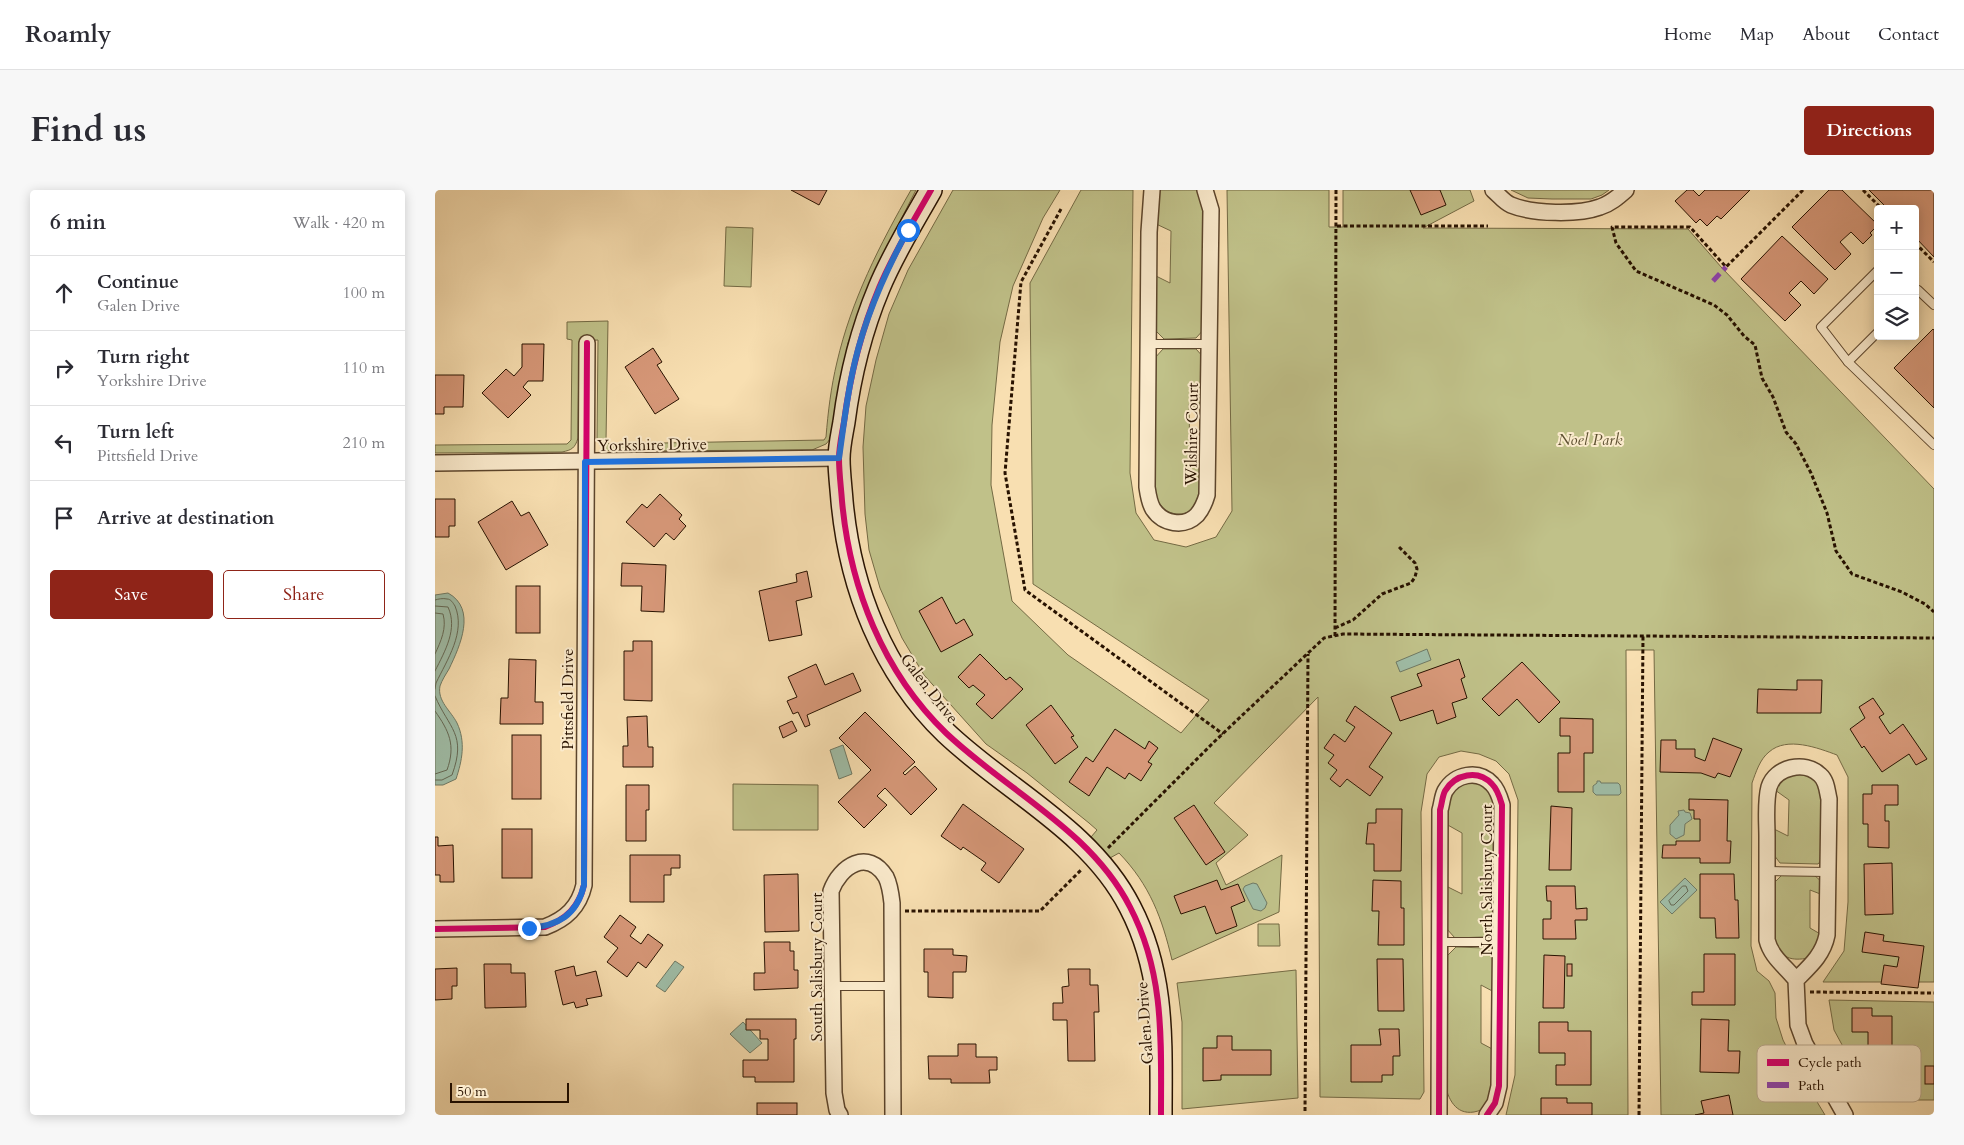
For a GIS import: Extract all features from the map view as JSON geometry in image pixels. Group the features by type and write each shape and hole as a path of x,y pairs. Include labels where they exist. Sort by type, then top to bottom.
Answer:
{"street":[{"name":"Galen Drive","path":"931,190 890,264 878,290 862,335 852,375 839,458 845,530 851,560 863,602 874,630 904,683 945,732 977,760 1058,822 1083,845 1102,865 1130,906 1142,932 1152,962 1158,993 1161,1033 1161,1115"},
{"name":"Wilshire Court","path":"1152,190 1149,232 1147,487 1153,509 1158,515 1167,521 1178,524 1187,522 1196,516 1203,508 1207,494 1211,210 1205,190"},
{"path":"1493,190 1510,204 1525,209 1547,212 1588,211 1617,199 1626,190"},
{"name":"Pittsfield Drive","path":"435,929 545,927 558,922 568,915 577,904 584,885 587,342"},
{"name":"Yorkshire Drive","path":"435,463 839,458"},
{"path":"1796,980 1820,955 1825,946 1827,934 1829,799 1826,783 1821,775 1814,770 1798,767 1783,771 1777,775 1770,785 1767,812 1767,940 1769,948 1777,960 1796,980 1798,1025 1806,1045"},
{"name":"North Salisbury Court","path":"1439,1115 1442,804 1445,791 1452,781 1462,776 1472,775 1484,778 1492,784 1499,795 1502,806 1499,1086 1495,1103 1487,1115"},
{"name":"South Salisbury Court","path":"841,1115 837,1110 834,1093 831,891 835,878 843,870 852,864 866,863 876,866 884,875 890,886 892,903 893,1115"},
{"path":"1838,1102 1845,1115"}],"lane":[{"path":"1874,274 1821,327 1848,362 1934,445"},
{"path":"1919,292 1934,305"},
{"path":"1848,362 1874,336"},
{"path":"1148,344 1210,344"},
{"path":"1767,871 1827,872"},
{"path":"1441,942 1500,942"},
{"path":"832,986 893,986"}],"path":[{"path":"1335,636 1336,190"},
{"path":"1803,190 1726,267 1690,227 1613,227 1613,235 1626,259 1636,271 1714,305 1727,314 1743,336 1755,345 1758,368 1762,378 1773,396 1785,432 1796,444 1811,474 1827,513 1836,551 1851,574 1902,592 1925,604 1934,612"},
{"path":"1863,190 1877,205"},
{"path":"1061,209 1021,282 1005,473 1025,590 1223,734"},
{"path":"1337,226 1488,226"},
{"path":"1919,247 1934,262"},
{"path":"1335,628 1353,620 1382,594 1411,583 1417,569 1415,563 1399,547"},
{"path":"1105,850 1324,638 1335,636 1643,635 1734,638 1934,638"},
{"path":"1639,1115 1643,635"},
{"path":"1305,1111 1308,654"},
{"path":"904,911 1040,911 1083,868"},
{"path":"1807,992 1934,993"}],"green space":[{"path":"911,190 916,190 878,264 848,343 831,438 826,444 812,450 606,450 597,439 598,340 579,341 578,438 573,448 562,452 435,453 435,445 567,444 571,440 572,340 567,339 567,322 608,321 606,440 609,444 824,440 826,437 835,371 850,317 858,295 888,231"},
{"name":"Noel Park","path":"953,190 1060,190 1043,218 1013,286 1000,342 992,425 991,485 1012,601 1068,655 1181,733 1209,700 1033,584 1030,283 1081,190 1133,190 1130,473 1136,513 1154,540 1186,547 1216,537 1232,511 1227,190 1329,190 1329,227 1343,227 1343,190 1470,190 1474,201 1423,228 1688,229 1722,268 1934,489 1934,982 1823,982 1844,951 1848,902 1848,777 1837,755 1803,745 1793,744 1776,747 1763,758 1752,783 1751,946 1757,971 1769,981 1775,993 1776,1018 1786,1045 1757,1045 1757,1102 1817,1102 1825,1115 1661,1115 1654,650 1626,650 1628,1115 1506,1115 1515,1075 1518,800 1509,774 1496,761 1479,754 1461,751 1439,757 1427,774 1421,812 1424,1092 1420,1099 1320,1097 1318,697 1214,803 1248,835 1216,863 1226,885 1282,855 1279,912 1172,960 1159,916 1147,890 1130,865 1119,853 1110,858 1091,837 1097,830 1027,773 986,744 924,675 902,638 880,588 869,550 865,514 863,447 866,406 889,314 908,270"},
{"path":"1160,190 1198,190 1204,201 1206,327 1196,338 1164,339 1154,329 1154,275 1170,283 1171,231 1154,223"},
{"path":"1511,190 1609,190 1591,199 1552,199 1528,198"},
{"path":"726,227 753,228 751,287 724,286"},
{"path":"1163,349 1196,349 1206,360 1205,413 1189,404 1190,463 1205,471 1203,488 1198,504 1193,509 1182,514 1170,512 1160,504 1154,485 1154,359"},
{"path":"1795,772 1814,775 1824,789 1824,857 1818,864 1780,863 1774,855 1774,829 1788,836 1789,800 1775,790 1781,781"},
{"path":"1474,782 1483,784 1496,800 1496,926 1483,937 1455,938 1446,928 1446,886 1462,894 1462,833 1446,824 1447,809 1454,791 1459,787"},
{"path":"733,784 818,785 818,830 733,830"},
{"path":"1783,874 1813,874 1823,883 1823,895 1810,890 1810,928 1822,935 1809,958 1792,959 1780,952 1774,941 1774,883"},
{"path":"1258,924 1279,924 1280,946 1258,946"},
{"path":"1456,947 1486,948 1496,957 1496,993 1481,985 1481,1043 1496,1051 1495,1086 1488,1105 1482,1110 1474,1112 1462,1111 1457,1108 1450,1100 1445,1084 1446,957"},
{"path":"1296,970 1298,1098 1182,1109 1182,1022 1177,983"},
{"path":"1829,1000 1934,1002 1934,1100 1921,1100 1921,1045 1842,1045 1834,1030"}],"water":[{"path":"448,593 457,600 462,608 464,618 458,650 440,686 440,691 442,701 460,730 462,751 456,779 443,785 435,785 435,595"},
{"path":"1427,649 1431,660 1400,672 1396,662"},
{"path":"843,745 852,774 839,779 830,750"},
{"path":"1597,781 1601,783 1618,783 1621,793 1619,795 1596,795 1593,792 1593,786"},
{"path":"1684,810 1690,813 1692,819 1685,824 1684,835 1676,839 1670,834 1670,825 1679,815 1678,811"},
{"path":"1685,878 1697,890 1672,914 1660,902"},
{"path":"1253,883 1257,884 1267,903 1261,911 1253,909 1243,889 1245,886"},
{"path":"675,961 684,967 665,992 656,986"},
{"path":"743,1022 762,1043 750,1053 730,1034"}],"building":[{"path":"791,190 827,190 819,205"},
{"path":"1410,190 1440,190 1446,205 1421,215"},
{"path":"1687,190 1693,190 1699,196 1705,190 1750,190 1721,219 1717,216 1707,226 1700,219 1696,223 1675,201"},
{"path":"1829,190 1842,190 1874,221 1874,229 1870,233 1872,235 1863,244 1851,232 1840,242 1851,254 1835,270 1792,227"},
{"path":"1869,190 1934,190 1934,257 1919,241 1919,205 1884,205"},
{"path":"1782,236 1828,279 1814,294 1801,281 1789,293 1801,305 1785,321 1741,279"},
{"path":"1934,330 1934,408 1894,368"},
{"path":"522,344 544,344 543,381 528,381 523,387 531,395 508,418 482,393 506,369 514,376 522,367"},
{"path":"653,348 662,362 657,365 679,399 655,414 625,367"},
{"path":"435,375 464,375 463,407 444,407 444,414 435,414"},
{"path":"660,494 682,515 679,519 686,526 674,540 666,533 654,547 626,522 642,504 647,508"},
{"path":"435,499 455,499 455,526 449,526 449,537 435,537"},
{"path":"512,501 521,516 529,512 548,545 506,570 478,522"},
{"path":"622,563 666,565 664,612 641,611 642,586 621,586"},
{"path":"807,571 812,597 796,601 802,635 769,641 759,591 797,582 796,574"},
{"path":"516,586 540,586 540,633 516,633"},
{"path":"942,597 956,624 964,619 973,635 941,652 919,611"},
{"path":"633,641 652,641 652,701 624,700 624,651 633,651"},
{"path":"980,654 1006,680 1010,677 1023,689 992,719 976,704 985,695 973,685 969,688 958,677"},
{"path":"509,659 536,660 535,702 543,702 543,724 500,724 501,698 508,698"},
{"path":"1459,659 1465,677 1461,679 1467,698 1452,703 1456,717 1437,724 1433,710 1400,721 1391,697 1422,686 1417,674"},
{"path":"1522,662 1560,702 1539,723 1517,699 1499,716 1482,699"},
{"path":"816,664 825,685 853,673 861,691 807,715 810,725 805,727 798,712 793,714 787,701 797,697 788,677"},
{"path":"1797,680 1822,680 1821,713 1757,713 1758,689 1797,690"},
{"path":"1873,698 1884,714 1879,717 1890,734 1903,724 1927,759 1916,765 1909,754 1882,772 1864,746 1862,748 1850,729 1865,718 1859,707"},
{"path":"1051,705 1074,736 1071,737 1078,747 1055,764 1026,725"},
{"path":"1355,706 1392,733 1369,767 1383,777 1370,796 1347,779 1340,787 1330,779 1337,770 1328,763 1334,755 1324,748 1334,734 1345,742 1355,727 1346,721"},
{"path":"865,712 915,762 903,773 905,775 915,766 937,789 911,815 885,788 877,796 887,805 864,828 838,802 871,770 839,738"},
{"path":"647,716 648,747 653,747 653,767 623,767 623,746 628,746 627,717"},
{"path":"1560,718 1593,719 1593,753 1584,753 1584,792 1558,792 1558,753 1570,753 1570,736 1560,736"},
{"path":"792,721 797,731 783,738 779,727"},
{"path":"1115,729 1145,749 1149,741 1158,748 1148,762 1152,764 1141,781 1129,773 1125,779 1107,767 1089,796 1069,782 1086,757 1093,762"},
{"path":"512,735 541,735 541,799 512,799"},
{"path":"1713,738 1742,749 1730,777 1718,773 1715,778 1701,773 1660,772 1661,740 1676,740 1676,749 1695,749 1695,757 1705,761"},
{"path":"626,785 649,785 649,810 646,810 646,841 626,841"},
{"path":"1872,785 1898,785 1898,805 1885,805 1885,821 1889,821 1889,848 1868,847 1868,824 1863,824 1863,794 1872,794"},
{"path":"1689,799 1728,800 1727,841 1731,841 1730,863 1700,863 1700,858 1662,858 1663,845 1676,845 1676,841 1700,841 1700,819 1694,819 1694,810 1689,810"},
{"path":"963,804 1024,849 999,883 981,870 986,863 963,847 961,850 941,836"},
{"path":"1194,805 1225,852 1206,865 1174,818"},
{"path":"1551,806 1572,808 1571,870 1549,870"},
{"path":"1376,809 1402,809 1401,871 1374,871 1374,844 1366,844 1368,823 1376,823"},
{"path":"502,829 532,829 532,878 502,878"},
{"path":"435,837 438,837 438,846 453,845 454,882 440,882 440,875 435,875"},
{"path":"630,855 680,855 680,868 671,868 671,875 664,875 664,902 630,902"},
{"path":"1892,863 1893,914 1865,915 1864,864"},
{"path":"798,874 799,931 765,932 764,875"},
{"path":"1700,874 1734,874 1735,900 1738,900 1739,938 1716,938 1715,918 1700,918"},
{"path":"1217,880 1221,890 1238,884 1245,901 1231,907 1237,926 1216,934 1205,906 1181,914 1174,896"},
{"path":"1373,880 1401,881 1401,908 1404,908 1404,945 1378,945 1379,911 1372,911"},
{"path":"1546,886 1575,886 1576,909 1587,908 1587,920 1575,920 1576,939 1543,939 1543,919 1551,919 1551,901 1547,901"},
{"path":"620,915 636,927 630,936 641,944 648,934 663,945 646,968 638,962 627,977 607,962 618,948 604,937"},
{"path":"1865,932 1884,935 1883,941 1924,946 1918,988 1881,984 1884,965 1897,967 1899,957 1862,952"},
{"path":"764,942 790,942 790,951 794,951 794,970 798,970 798,988 754,990 754,973 765,973"},
{"path":"924,949 953,949 953,955 967,956 966,972 953,972 953,998 928,997 928,972 924,972"},
{"path":"1704,954 1735,954 1735,1005 1692,1005 1692,992 1704,992"},
{"path":"1544,955 1565,956 1564,1008 1543,1008"},
{"path":"1377,959 1403,959 1404,1011 1378,1011"},
{"path":"484,964 511,964 511,973 525,973 526,1007 485,1008"},
{"path":"1567,964 1572,964 1572,976 1567,976"},
{"path":"574,966 576,976 596,971 602,996 586,999 588,1005 576,1008 574,1002 563,1005 555,971"},
{"path":"457,968 457,986 452,986 452,999 435,1000 435,969"},
{"path":"1068,969 1090,969 1090,985 1098,985 1099,1012 1094,1012 1095,1061 1068,1061 1067,1020 1053,1020 1053,1003 1063,1003 1062,987 1069,986"},
{"path":"1852,1008 1872,1008 1872,1016 1892,1016 1892,1045 1868,1045 1868,1032 1852,1032"},
{"path":"746,1019 796,1019 794,1082 755,1082 755,1077 743,1077 743,1060 768,1060 768,1039 760,1039 760,1030 746,1030"},
{"path":"1701,1019 1729,1020 1728,1051 1740,1051 1739,1073 1700,1072"},
{"path":"1539,1022 1568,1022 1568,1031 1591,1031 1591,1085 1556,1085 1556,1065 1565,1065 1565,1053 1539,1053"},
{"path":"1379,1029 1399,1029 1400,1056 1393,1056 1393,1075 1382,1075 1382,1082 1351,1082 1351,1045 1381,1045"},
{"path":"1217,1036 1232,1036 1232,1050 1271,1050 1271,1075 1221,1075 1221,1080 1203,1081 1203,1048 1217,1048"},
{"path":"958,1044 976,1044 976,1057 997,1057 997,1070 989,1070 990,1083 951,1083 951,1079 929,1079 928,1056 958,1056"},
{"path":"1925,1066 1934,1066 1934,1084 1925,1084"},
{"path":"1729,1095 1733,1115 1695,1115 1704,1113 1701,1101"},
{"path":"1541,1098 1567,1098 1567,1103 1592,1103 1592,1115 1541,1115"},
{"path":"757,1103 797,1103 797,1115 757,1115"}],"marked path":[{"path":"1713,281 1726,267"}],"cycle path":[{"path":"931,190 897,250 879,288 862,337 849,388 839,459 846,533 853,565 873,627 904,683 924,709 946,733 970,754 1071,833 1093,855 1113,880 1130,907 1150,958 1159,1009 1161,1115"},
{"path":"435,929 545,927 571,911 582,893 584,885 587,343"},
{"path":"1439,1115 1440,810 1444,793 1449,785 1461,777 1474,775 1480,776 1492,784 1497,791 1502,805 1499,1086 1495,1103 1487,1115"}],"route":[{"path":"529,928 545,927 558,922 568,915 577,904 584,885 585,462 839,458 852,375 862,335 878,290 908,230"}]}
